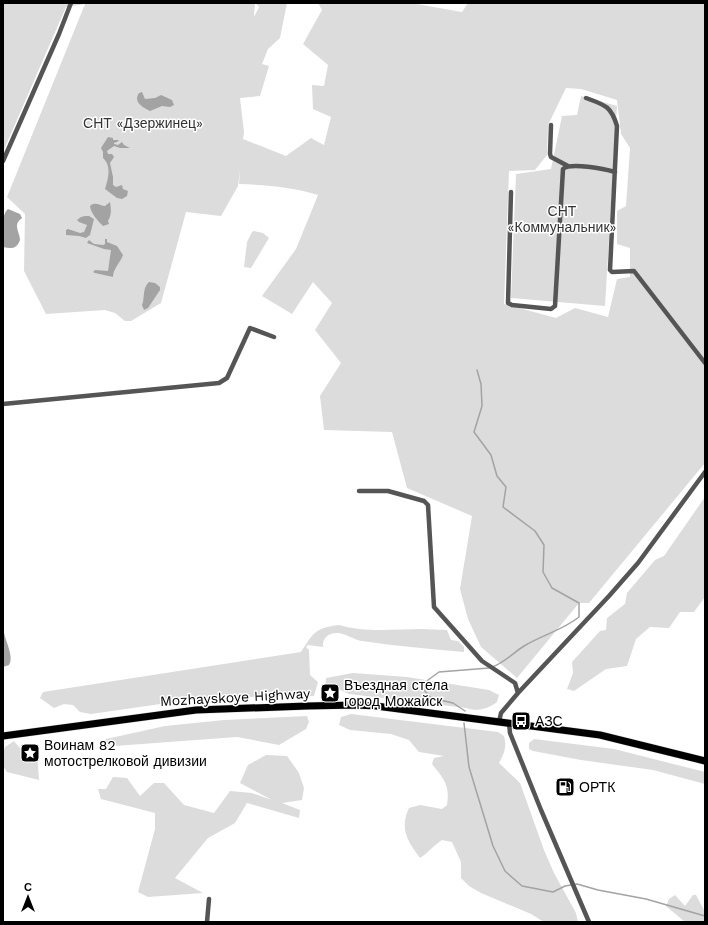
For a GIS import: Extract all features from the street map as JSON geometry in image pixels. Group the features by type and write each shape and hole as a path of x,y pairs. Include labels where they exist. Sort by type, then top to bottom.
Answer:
{"main road":[{"name":"Mozhayskoye Highway","path":"3,736 189,711 274,707 369,706 600,735 705,761"}],"street":[{"path":"3,162 72,3"},
{"path":"586,98 608,108 615,120 617,131 610,270 612,272 634,271 705,363"},
{"path":"551,125 551,156 568,166 601,169 615,172"},
{"path":"511,192 508,303 512,305 553,308 555,306 557,283 562,172 565,167 568,166"},
{"path":"3,404 219,383 227,378 250,328 274,337"},
{"path":"499,722 501,713 518,692 633,568 705,472"},
{"path":"359,491 388,491 424,501 428,505 434,607 482,660 515,683 518,692"},
{"path":"509,724 510,733 539,806 589,922"},
{"path":"207,922 208,899"}],"green space":[{"name":"СНТ «Дзержинец»","path":"3,3 255,3 254,17 259,7 256,3 287,3 280,38 268,49 262,64 269,66 260,96 240,98 244,132 243,139 286,156 311,138 324,145 331,117 313,109 312,85 324,86 328,65 303,44 322,10 318,3 411,3 462,12 468,3 705,3 705,463 589,603 579,603 517,678 481,647 468,619 460,589 472,516 407,488 392,432 324,430 320,396 341,363 315,330 332,303 313,282 292,314 262,296 296,249 318,195 279,187 239,184 240,170 238,186 221,216 186,212 161,303 131,321 125,321 115,313 105,310 46,314 24,271 25,214 7,197 85,4 66,7 3,152","holes":["566,88 581,89 617,100 621,134 630,148 626,206 617,211 617,244 630,248 630,277 617,279 608,317 575,308 556,318 504,304 509,171 535,170 547,155 548,125"]},
{"name":"СНТ «Коммунальник»","path":"581,96 617,106 605,306 511,298 516,174 551,169 562,116 577,115"},
{"path":"254,231 263,233 269,238 251,268 244,267 247,242"},
{"path":"705,497 705,597 694,612 680,612 669,628 650,627 636,639 627,666 606,669 574,691 567,689 573,673 572,662 600,631 606,630 607,618 625,604 627,593 655,560 664,556"},
{"path":"339,625 370,630 447,630 451,640 458,641 464,647 464,652 362,641 339,633 333,633 328,635 325,639 323,647 308,645 306,647 309,650 310,675 318,682 314,696 274,696 188,700 91,714 80,712 73,705 64,704 54,708 40,698 43,692 301,652 316,632 331,626"},
{"path":"353,673 407,677 489,690 499,695 497,702 494,704 486,708 474,710 349,694 332,686 329,687 327,692 325,688 326,678"},
{"path":"351,714 498,732 504,736 504,750 499,763 520,783 544,850 554,873 576,913 578,922 544,922 531,914 481,893 469,886 461,878 461,862 452,842 442,840 420,858 406,835 406,816 409,808 420,805 442,809 447,805 447,787 440,774 432,764 434,758 444,756 419,752 409,740 391,734 350,730 339,725 341,717"},
{"path":"307,716 309,722 306,729 279,745 237,737 101,747 106,739 165,726 224,720"},
{"path":"534,739 614,749 705,772 705,784 653,770 581,760 533,751 529,749 529,743"},
{"path":"14,741 23,751 31,756 34,756 33,750 35,747 37,751 39,780 7,772 3,766 3,754 5,747"},
{"path":"266,755 287,756 299,773 304,788 302,800 282,803 300,810 299,818 247,803 235,823 208,838 175,878 203,893 148,897 138,892 155,829 155,813 101,799 98,789 106,789 113,777 127,778 140,796 154,783 164,783 184,805 214,813 230,791 252,793 272,800 240,783 248,765"},
{"path":"675,895 685,906 693,895 696,895 705,912 705,922 685,922 666,906 669,899"}],"shaded area":[{"path":"142,92 145,99 155,98 161,95 172,100 174,105 170,107 162,106 150,111 141,106 138,102 137,96"},
{"path":"108,137 119,141 114,144 118,145 122,142 130,148 120,148 114,146 107,151 108,154 112,154 114,157 110,163 113,185 116,187 122,185 123,189 128,191 127,196 122,199 117,198 105,189 108,177 108,165 103,158 101,148"},
{"path":"110,202 111,212 108,221 109,224 103,226 93,215 90,206 96,204 105,206"},
{"path":"8,209 20,214 22,218 17,223 20,240 15,247 11,248 3,247 3,218"},
{"path":"85,216 89,216 94,219 90,235 86,238 66,235 66,230 68,229 80,233 84,232 87,225 77,220"},
{"path":"105,239 107,239 107,242 117,246 123,255 114,271 113,277 93,272 95,270 108,271 111,250 87,243 89,240 94,244 103,245 105,244"},
{"path":"149,282 155,283 160,287 160,290 148,308 144,310 142,305 144,290"},
{"path":"3,613 4,633 11,658 9,665 3,667"}],"waterway":[{"path":"477,370 481,384 482,406 474,432 491,455 497,476 506,487 503,507 535,531 544,545 543,572 552,588 579,603 579,617 573,622 524,646 492,667"},
{"path":"465,711 453,703 431,698 425,691 428,680 439,672 489,668"},
{"path":"464,723 469,767 493,846 505,871 522,886 553,892 565,886 577,884 598,890 646,899 705,916"}],"place":[{"name":"Въездная стела город Можайск","path":"330,693"},
{"name":"АЗС","path":"521,721"},
{"name":"Воинам 82 мотострелковой дивизии","path":"30,753"},
{"name":"ОРТК","path":"565,787"}]}
